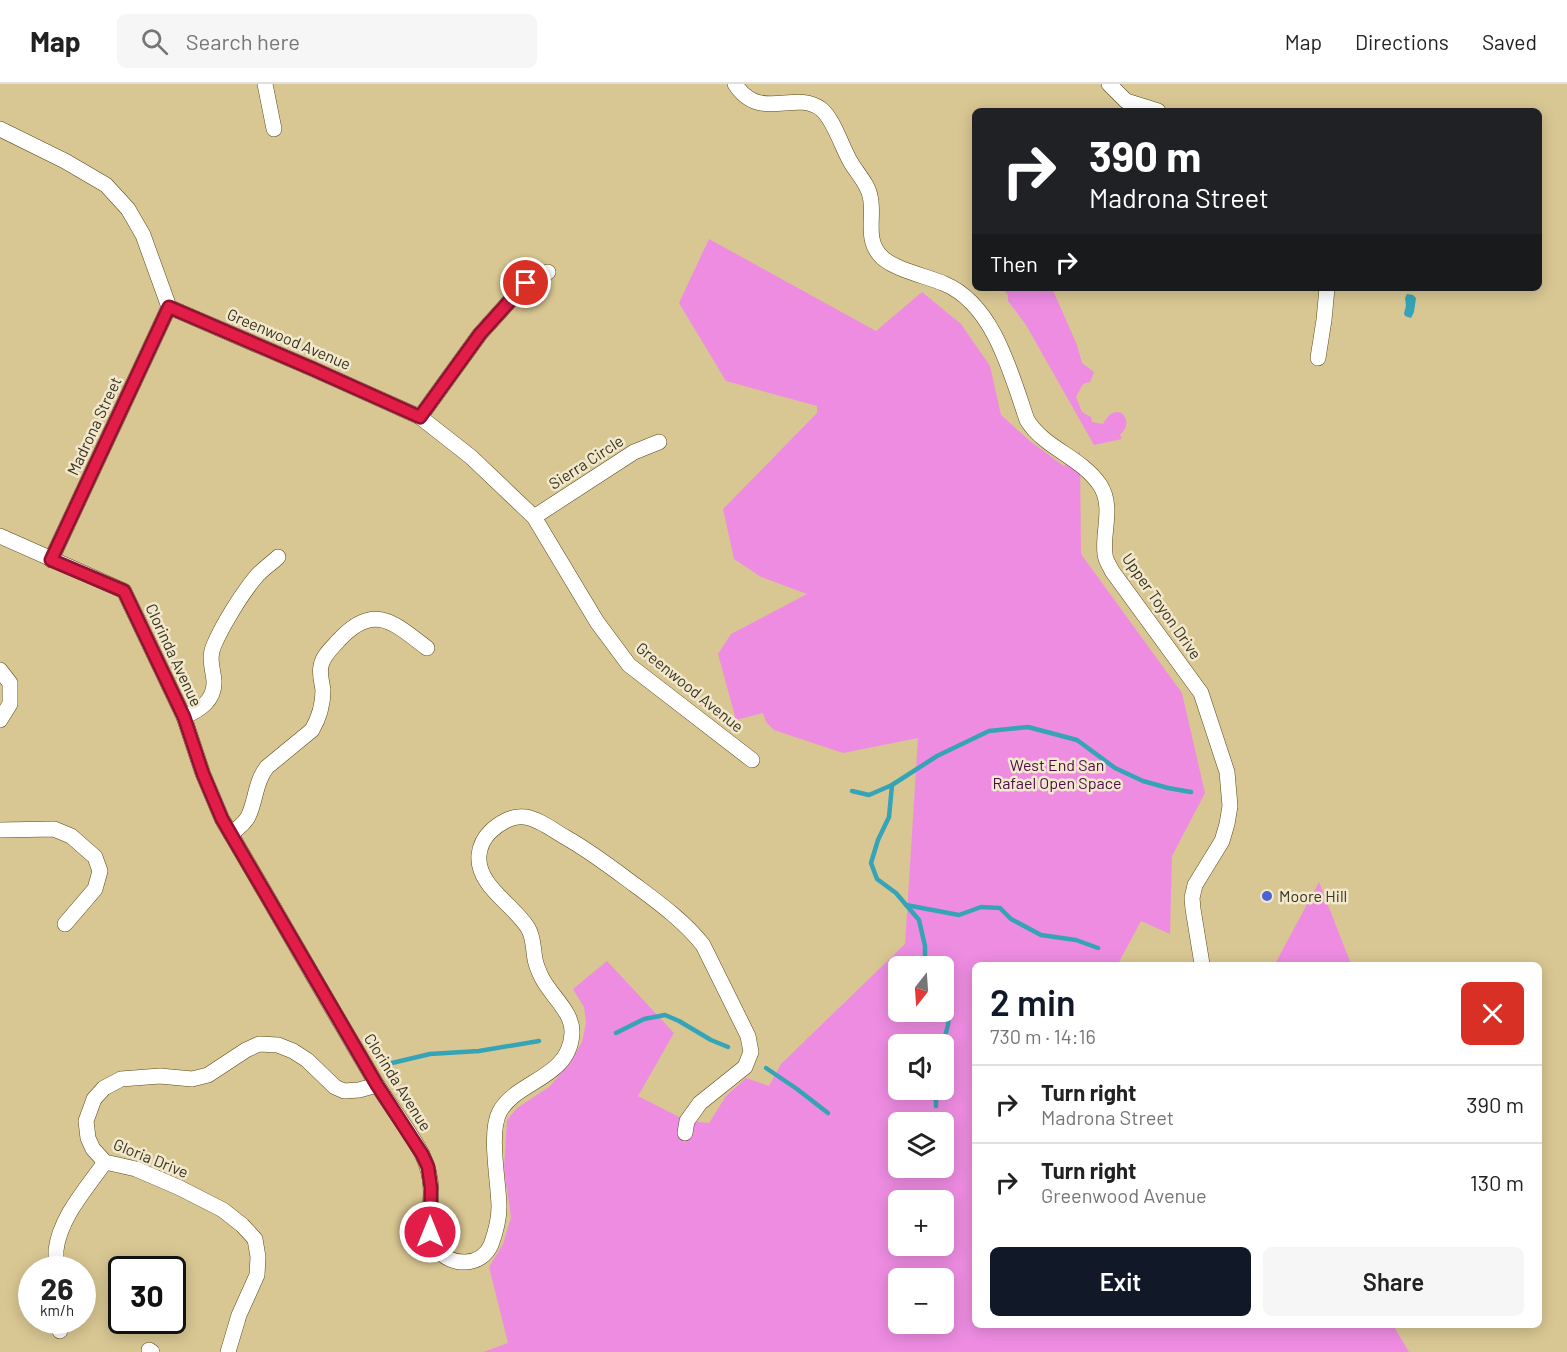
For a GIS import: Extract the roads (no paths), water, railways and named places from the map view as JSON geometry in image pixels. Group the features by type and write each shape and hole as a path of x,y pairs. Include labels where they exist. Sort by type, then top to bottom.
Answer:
{"street":[{"path":"265,84 274,129"},
{"name":"Upper Toyon Drive","path":"735,84 740,92 755,102 769,105 805,102 820,108 827,114 849,160 869,191 870,233 877,253 886,261 946,284 974,304 1004,351 1027,420 1033,430 1043,440 1077,460 1100,485 1107,501 1105,556 1112,571 1201,693 1227,772 1230,806 1227,824 1222,841 1195,885 1192,898 1202,962"},
{"path":"1109,84 1126,100 1149,108"},
{"path":"0,129 65,161 106,185 128,209 143,235 169,307"},
{"path":"420,417 488,325 526,283 548,272"},
{"path":"1318,358 1327,291"},
{"name":"Greenwood Avenue","path":"169,307 420,417 471,457 534,517 597,622 629,665 752,760"},
{"name":"Madrona Street","path":"51,560 169,307"},
{"name":"Sierra Circle","path":"534,517 634,452 659,442"},
{"name":"Clorinda Avenue","path":"0,536 124,591 184,717 203,774 222,819 377,1085 422,1154 428,1167 431,1188 430,1232 438,1251 450,1259 466,1263 486,1254 496,1227 499,1209 495,1170 497,1115 506,1101 549,1074 568,1052 572,1038 572,1022 543,980 535,962 534,944 528,928 490,886 481,871 478,859 480,847 487,834 502,822 516,817 526,817 548,826 588,850 663,907 693,932 703,945 748,1036 751,1052 745,1066 700,1103 687,1121 685,1133"},
{"path":"184,717 197,711 208,702 214,683 210,660 214,644 256,577 278,556"},
{"path":"231,834 247,818 261,774 312,730 317,722 322,699 321,666 324,657 349,630 361,622 374,619 387,621 427,648"},
{"path":"0,670 10,683 10,704 0,720"},
{"path":"0,830 54,829 71,836 95,857 100,871 95,889 65,924"},
{"name":"Gloria Drive","path":"228,1352 239,1315 256,1275 258,1257 255,1239 223,1210 136,1169 105,1162 93,1149 88,1138 86,1120 94,1099 104,1088 121,1078 160,1076 192,1079 208,1075 259,1044 278,1046 293,1051 308,1060 335,1087 344,1091 377,1085"},
{"path":"56,1256 56,1248 63,1226 105,1162"}],"water":[{"path":"1407,294 1416,298 1411,318 1405,316 1404,313"}],"waterway":[{"path":"852,791 869,795 892,785 937,756 989,731 1028,727 1077,740 1115,768 1143,781 1191,792"},
{"path":"892,785 889,817 878,840 871,863 877,879 896,893 919,920 925,956"},
{"path":"906,905 959,915 981,907 1000,908 1011,919 1041,935 1076,940 1098,948"},
{"path":"616,1033 644,1019 665,1015 728,1047"},
{"path":"946,1034 948,1022"},
{"path":"392,1063 430,1054 479,1051 539,1041"},
{"path":"766,1068 828,1113"},
{"path":"936,1100 936,1106"}],"place":[{"name":"Moore Hill","path":"1267,896"}],"park label":[{"name":"West End San Rafael Open Space","path":"1057,774"}]}
